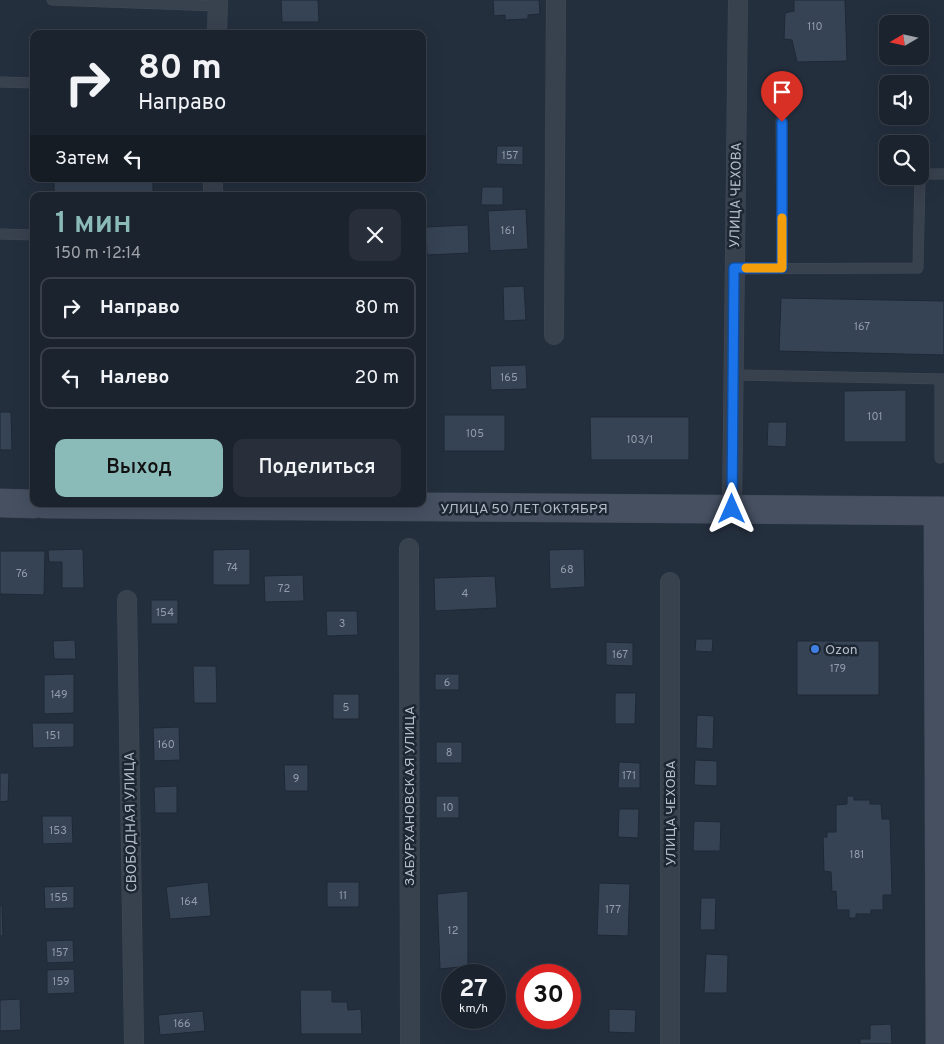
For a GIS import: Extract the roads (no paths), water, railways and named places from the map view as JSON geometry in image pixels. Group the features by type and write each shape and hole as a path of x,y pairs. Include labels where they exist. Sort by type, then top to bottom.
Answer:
{"main road":[{"path":"0,503 30,504"},
{"name":"УЛИЦА 50 ЛЕТ ОКТЯБРЯ","path":"426,506 941,511"},
{"path":"940,1044 941,511"}],"street":[{"path":"554,335 556,0"},
{"name":"УЛИЦА ЧЕХОВА","path":"732,509 738,0"},
{"path":"217,30 218,3"},
{"name":"ЗАБУРХАНОВСКАЯ УЛИЦА","path":"409,548 410,1044"},
{"name":"УЛИЦА ЧЕХОВА","path":"670,582 670,1044"},
{"name":"СВОБОДНАЯ УЛИЦА","path":"127,600 134,1044"}],"lane":[{"path":"52,0 218,3"},
{"path":"0,82 30,83"},
{"path":"782,122 782,268"},
{"path":"929,175 944,174"},
{"path":"734,268 918,268 920,185"},
{"path":"0,234 30,235"},
{"path":"733,375 942,379 940,458"}],"place":[{"name":"Ozon","path":"815,649"}]}
